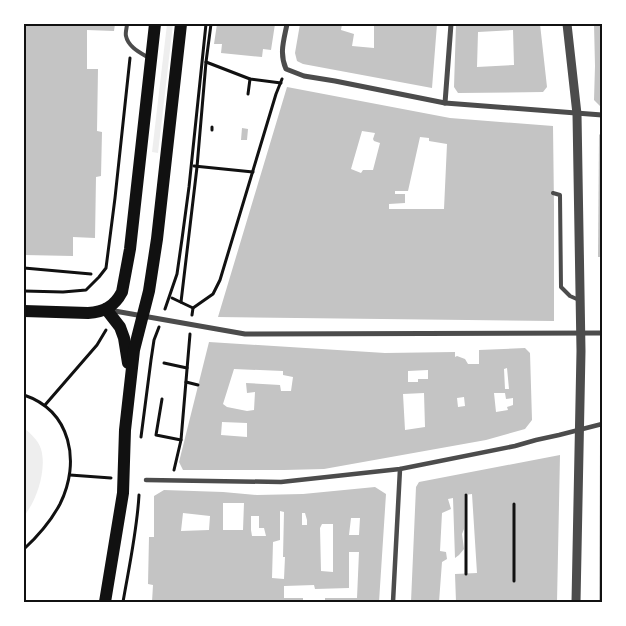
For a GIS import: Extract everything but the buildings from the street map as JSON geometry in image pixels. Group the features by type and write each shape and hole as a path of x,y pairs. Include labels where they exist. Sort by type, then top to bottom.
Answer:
{"main road":[{"path":"24,311 98,312 106,309 122,292 130,249 155,24"},
{"path":"105,602 123,493 125,430 135,344 152,275 157,238 181,24"},
{"path":"106,309 120,327 124,338 131,378"}],"street":[{"path":"287,24 282,54 283,61 286,69 304,76 445,103 602,115"},
{"path":"445,103 451,24"},
{"path":"567,24 577,114 581,351 576,602"},
{"path":"106,309 245,334 602,333"},
{"path":"146,480 281,482 400,470 514,446 602,424"},
{"path":"393,602 400,470"}],"lane":[{"path":"127,24 126,36 131,45 151,59"},
{"path":"553,193 560,195 561,286 570,296 579,300"}],"path":[{"path":"154,340 177,274 189,187 206,24"},
{"path":"181,302 210,24"},
{"path":"24,291 63,292 86,290 106,268 129,70 130,54 126,36"},
{"path":"206,62 250,79 280,83"},
{"path":"192,316 193,308 213,294 220,280 280,83 286,69"},
{"path":"248,94 250,79"},
{"path":"195,166 253,172"},
{"path":"24,268 91,274"},
{"path":"172,298 193,308"},
{"path":"45,405 97,345 107,330"},
{"path":"171,481 181,440 190,334"},
{"path":"164,363 188,368"},
{"path":"186,382 198,385"},
{"path":"24,395 45,405 57,417 64,427 70,454 70,475 63,496 53,515 36,538 24,549"},
{"path":"162,399 156,435 181,440"},
{"path":"70,475 114,478"},
{"path":"466,495 466,574"},
{"path":"514,504 514,581"}],"shaded area":[{"path":"167,24 173,24 158,153 152,152"},
{"path":"24,428 40,446 43,466 37,493 24,516"}]}
